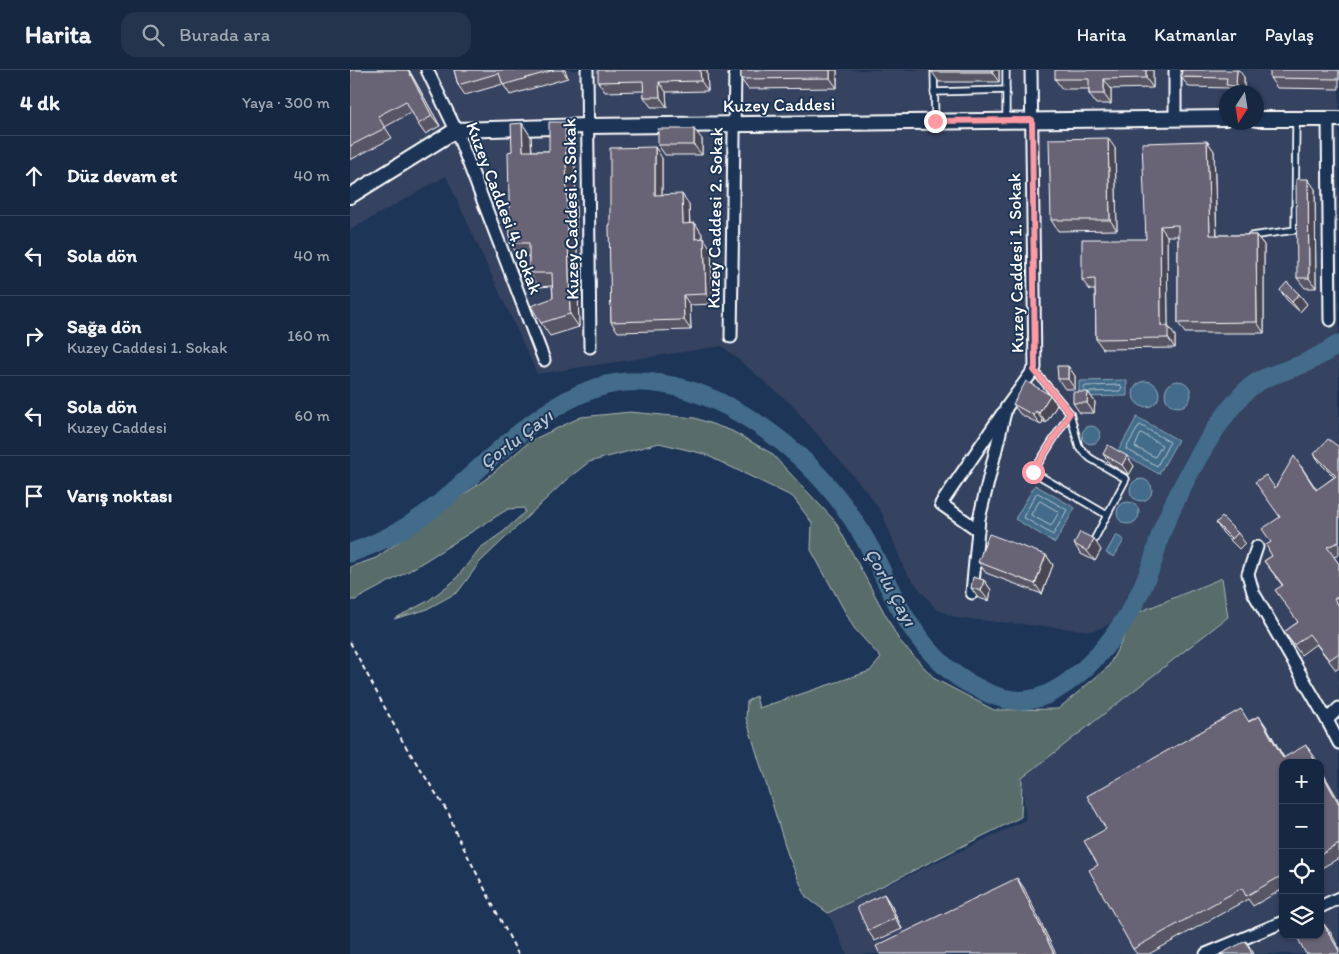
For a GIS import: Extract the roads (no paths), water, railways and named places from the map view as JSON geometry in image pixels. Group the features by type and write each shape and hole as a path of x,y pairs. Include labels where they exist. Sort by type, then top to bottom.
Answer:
{"street":[{"name":"Kuzey Caddesi 4. Sokak","path":"426,70 456,130 544,360"},
{"name":"Kuzey Caddesi 3. Sokak","path":"587,70 590,347"},
{"name":"Kuzey Caddesi 2. Sokak","path":"731,337 734,70"},
{"name":"Kuzey Caddesi 1. Sokak","path":"972,593 979,519 1006,408 1035,368 1030,70"},
{"path":"1175,118 1176,70"},
{"name":"Kuzey Caddesi","path":"456,130 588,126 1219,118"},
{"path":"1264,119 1333,119 1330,320"},
{"path":"350,196 456,130"},
{"path":"978,530 941,504 1006,408"},
{"path":"1256,547 1248,574 1253,592 1339,743"},
{"path":"1327,720 1339,708"},
{"path":"1324,906 1337,903"},
{"path":"1206,954 1279,924"}],"lane":[{"path":"934,70 935,121"},
{"path":"1006,70 1006,120"},
{"path":"934,92 1006,90"},
{"path":"1245,237 1295,230 1296,119"},
{"path":"1034,370 1070,413 1079,448 1090,458 1126,479 1094,540"},
{"path":"1070,413 1033,472 1106,516"}],"water":[{"path":"1127,380 1127,396 1079,397 1079,381"},
{"path":"1146,381 1155,385 1159,394 1155,403 1146,407 1137,403 1133,394 1137,385"},
{"path":"1178,381 1187,385 1191,394 1187,403 1178,407 1169,403 1165,394 1169,385"},
{"path":"1137,417 1178,440 1159,474 1118,451"},
{"path":"1091,426 1097,429 1100,435 1097,441 1091,444 1085,441 1082,435 1085,429"},
{"path":"1141,479 1149,482 1152,490 1149,498 1141,501 1133,498 1130,490 1133,482"},
{"path":"1035,485 1075,508 1055,543 1015,519"},
{"path":"1128,502 1136,505 1139,513 1136,521 1128,524 1120,521 1117,513 1120,505"},
{"path":"1116,535 1124,540 1114,557 1106,553"}],"waterway":[{"name":"Çorlu Çayı","path":"350,553 386,538 419,519 440,503 525,428 549,411 574,397 599,387 626,382 656,383 686,389 715,400 743,415 770,433 817,474 850,515 873,553 908,621 924,644 943,664 961,679 988,693 1005,699 1030,700 1054,691 1085,668 1099,654 1124,621 1143,586 1172,507 1209,439 1231,407 1256,383 1303,364 1339,344"}]}
